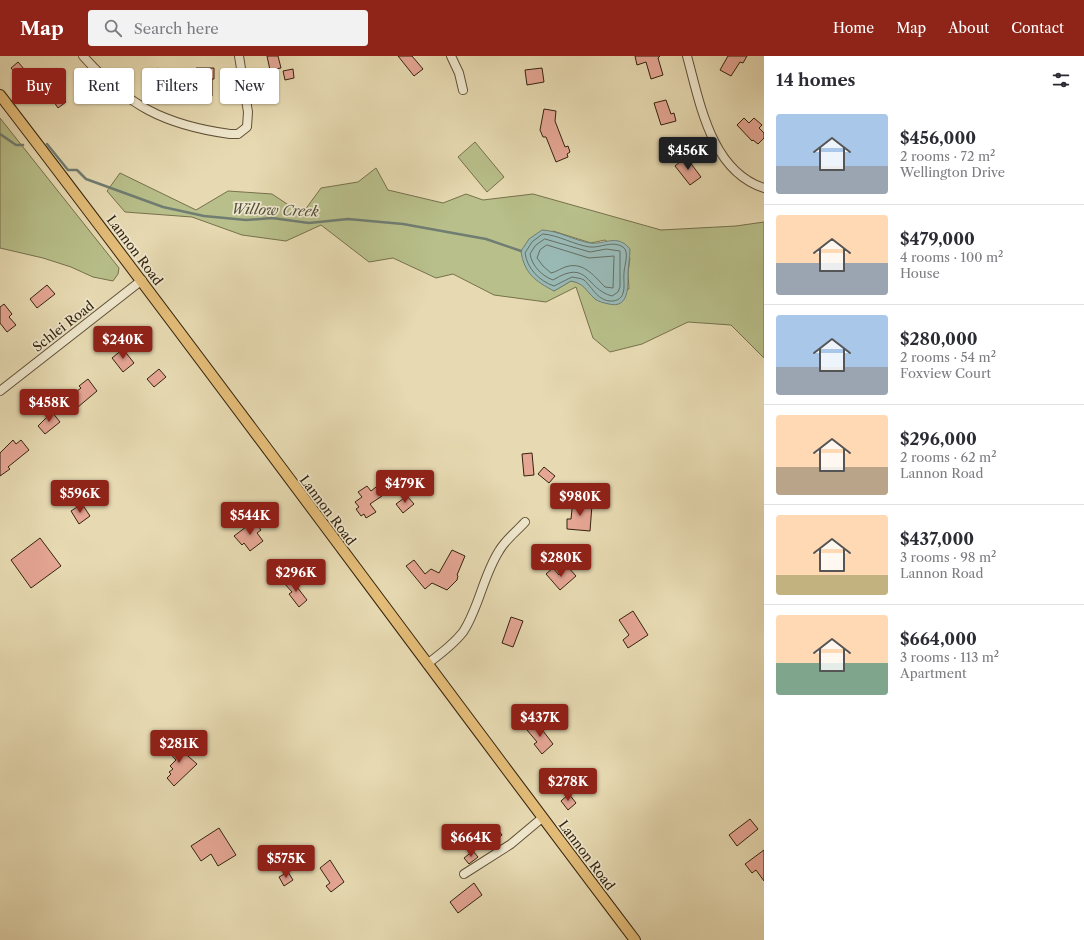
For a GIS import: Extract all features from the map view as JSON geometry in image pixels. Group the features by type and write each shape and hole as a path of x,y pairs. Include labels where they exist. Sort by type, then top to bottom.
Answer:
{"main road":[{"name":"Lannon Road","path":"0,95 142,280 426,664 635,940"}],"street":[{"path":"83,56 115,89 155,115 177,123 230,134 241,132 247,127 248,112 239,56"},
{"path":"451,56 460,72 463,90"},
{"path":"687,56 711,135 717,149 733,169 746,180 764,188"},
{"name":"Schlei Road","path":"0,391 142,280"},
{"path":"426,664 444,651 462,633 471,615 494,558 500,549 525,522"},
{"path":"464,874 511,844 542,818"}],"green space":[{"path":"0,118 119,268 118,274 113,281 93,277 71,267 43,258 0,248"},
{"path":"475,142 504,177 487,192 458,157"},
{"path":"376,168 388,190 443,203 466,194 483,200 533,194 661,230 736,226 764,222 764,358 731,325 688,322 642,344 610,352 593,338 576,287 546,302 494,295 453,274 436,278 393,258 369,262 321,225 286,241 242,235 192,217 125,212 107,191 120,173 196,210 228,191 272,194 302,214 321,188 358,182","holes":["553,231 591,243 605,240 630,258 628,273 629,289 595,299 581,283 571,281 554,291"]}],"water":[{"path":"542,230 554,232 590,243 616,241 625,244 630,249 628,284 624,300 616,305 600,302 576,282 571,281 554,291 536,280 528,271 522,259 521,251 529,239"}],"building":[{"path":"267,56 278,56 281,68 270,68"},
{"path":"398,56 412,56 423,69 414,76"},
{"path":"635,56 660,56 658,58 663,75 651,79 646,62 637,65"},
{"path":"728,56 747,56 743,63 740,62 731,76 720,70"},
{"path":"18,62 23,68 12,69 11,68"},
{"path":"212,68 214,68 214,79 212,79"},
{"path":"542,68 544,82 527,85 525,70"},
{"path":"293,69 294,78 285,80 283,71"},
{"path":"666,100 671,114 674,113 676,121 661,125 654,103"},
{"path":"55,104 63,104 58,108"},
{"path":"544,109 556,111 555,121 565,147 568,146 570,152 567,154 568,157 556,162 546,137 543,137 540,130"},
{"path":"744,118 749,123 754,118 762,125 759,128 764,133 764,138 758,144 753,140 752,141 737,125"},
{"path":"686,157 701,177 690,185 675,166"},
{"path":"47,285 55,294 37,308 30,299"},
{"path":"4,304 12,314 9,317 16,325 7,332 0,323 0,307"},
{"path":"123,349 134,363 123,372 112,358"},
{"path":"159,369 166,377 154,387 147,379"},
{"path":"88,379 97,391 78,407 70,397 81,388 79,386"},
{"path":"52,412 60,422 45,434 38,426"},
{"path":"13,440 16,444 21,440 29,450 8,467 10,469 0,476 0,453"},
{"path":"532,453 534,475 524,476 522,454"},
{"path":"544,467 555,476 549,483 538,474"},
{"path":"367,486 371,491 376,487 382,496 370,504 376,512 366,518 364,514 361,516 356,509 359,507 355,502 362,497 358,492"},
{"path":"407,496 414,504 403,513 396,504"},
{"path":"573,500 583,500 583,505 592,505 590,531 567,529 567,519 571,519"},
{"path":"82,504 90,516 79,524 71,511"},
{"path":"254,521 261,530 257,533 263,541 250,551 244,543 242,545 234,536"},
{"path":"40,538 61,566 31,588 11,560"},
{"path":"452,550 465,556 457,575 457,580 447,590 432,583 425,589 406,566 414,560 425,574 431,569 439,573"},
{"path":"568,567 576,576 560,590 546,574 553,568 559,575"},
{"path":"290,578 307,600 299,607 289,594 292,592 284,583"},
{"path":"633,611 648,635 628,648 623,640 629,635 619,620"},
{"path":"511,617 523,621 513,647 502,643"},
{"path":"537,723 553,744 542,754 534,744 537,742 527,730"},
{"path":"171,741 197,764 174,786 167,778 171,774 169,772 173,769 170,766 176,760 165,748"},
{"path":"587,780 593,787 586,793 580,786"},
{"path":"569,794 576,803 568,810 561,801"},
{"path":"750,819 758,829 737,846 729,835"},
{"path":"496,827 502,835 486,847 479,837 491,828 492,830"},
{"path":"219,828 236,855 218,866 211,854 201,861 191,846"},
{"path":"764,850 764,881 756,870 752,873 745,864"},
{"path":"473,851 478,857 469,864 464,858"},
{"path":"330,860 344,882 331,892 326,886 330,883 320,868"},
{"path":"288,872 293,880 284,886 279,877"},
{"path":"474,883 482,895 458,913 450,902"}],"waterway":[{"name":"Willow Creek","path":"0,134 16,145 23,145"},
{"name":"Willow Creek","path":"47,144 68,170 77,170 86,179 163,207 204,216 246,220 272,218 309,223 348,219 403,224 486,239 521,251"}]}
